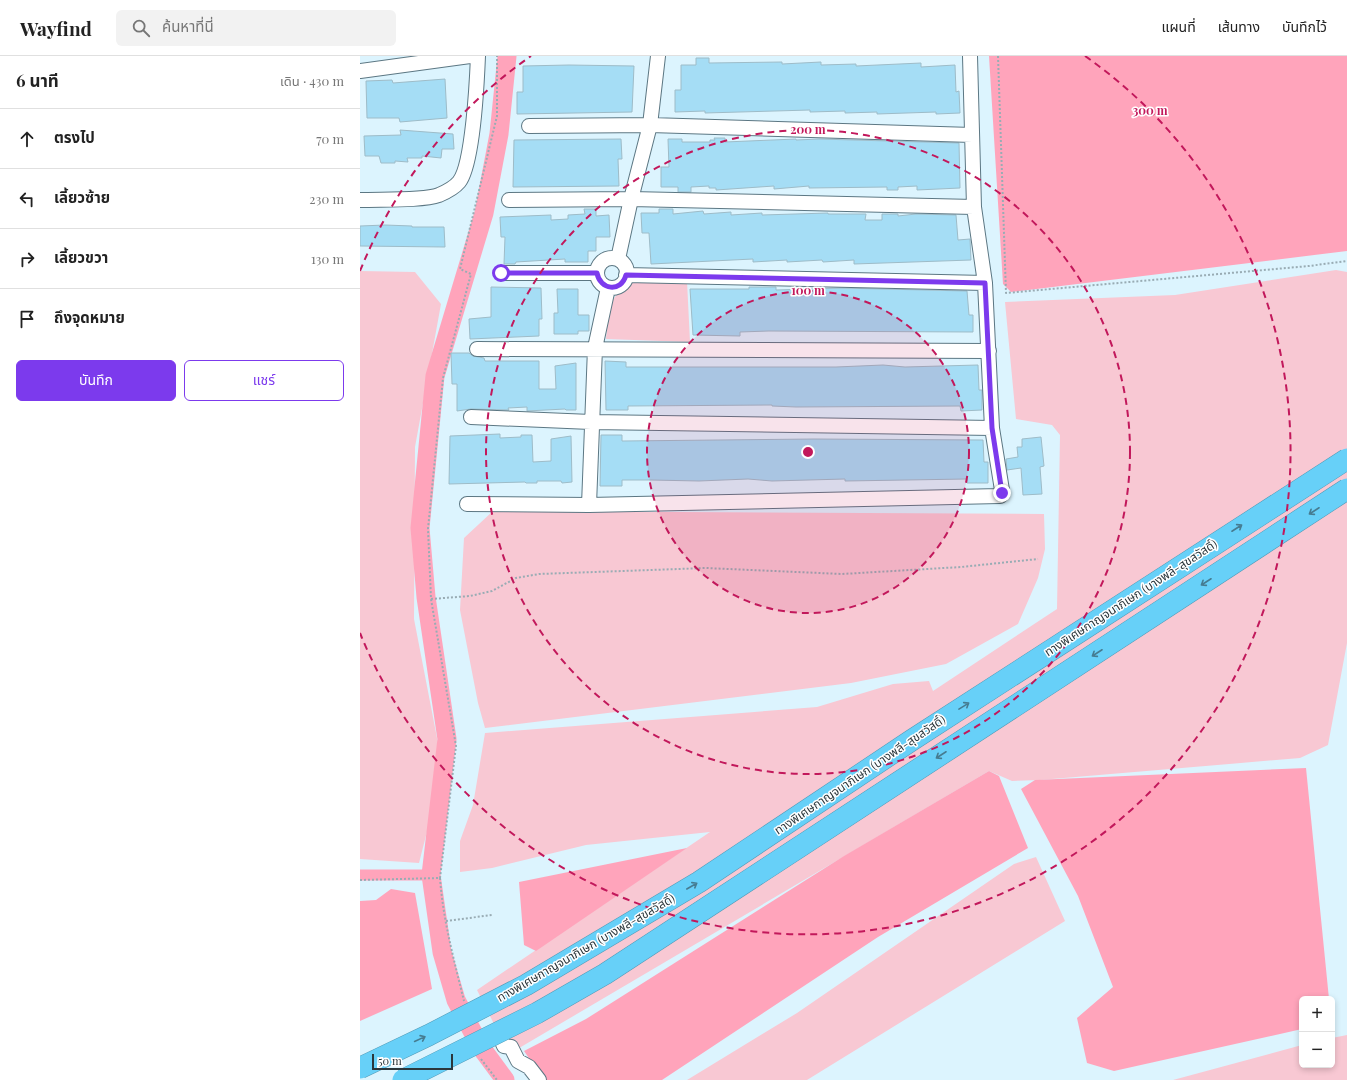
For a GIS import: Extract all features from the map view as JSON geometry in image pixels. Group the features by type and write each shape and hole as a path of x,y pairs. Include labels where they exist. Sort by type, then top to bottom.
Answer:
{"highway":[{"name":"ทางพิเศษกาญจนาภิเษก (บางพลี-สุขสวัสดิ์)","path":"360,1068 429,1035 526,985 699,882 912,740 1347,459"},
{"name":"ทางพิเศษกาญจนาภิเษก (บางพลี-สุขสวัสดิ์)","path":"403,1080 537,1013 605,974 807,840 991,723 1347,489"}],"street":[{"path":"360,72 470,56"},
{"path":"360,200 437,196 450,190 460,181 466,165 475,107 478,56"},
{"path":"618,260 631,199 650,125 658,56"},
{"path":"467,504 589,505 998,498 1002,495 992,428 985,283 974,207 970,56"},
{"path":"528,126 650,125 972,135"},
{"path":"509,200 631,199 974,207"},
{"path":"613,258 625,266 626,275 622,284 613,288 608,288 600,282 597,273 600,264 613,258"},
{"path":"501,273 597,273"},
{"path":"626,275 985,283"},
{"path":"589,505 590,422 595,348 608,288"},
{"path":"477,349 595,348 989,351"},
{"path":"471,417 590,422 992,428"},
{"path":"498,1033 504,1046 511,1048 518,1061 529,1067 539,1080"}],"path":[{"path":"467,1007 452,953 440,878 456,746 431,599 428,529 443,378 471,274 460,269 497,116 497,56"},
{"path":"998,56 1006,293 1309,266 1347,261"},
{"path":"431,599 470,596 492,591 516,578 539,574 706,568 842,574 961,567 1038,559"},
{"path":"360,880 440,878"},
{"path":"446,921 492,915"},
{"path":"481,1059 497,1080"}],"shaded area":[{"path":"989,56 1347,56 1347,251 1011,292 1003,284"},
{"path":"1336,270 1347,272 1347,643 1328,745 1300,758 1040,780 1012,781 989,771 509,1054 477,990 710,832 586,845 492,868 460,872 460,841 473,805 485,733 817,707 893,684 929,681 933,691 1057,609 1060,435 1052,425 1016,419 1005,302 1175,295"},
{"path":"360,271 415,272 441,304 415,447 414,619 443,769 419,863 360,859"},
{"path":"687,281 690,342 606,339 609,306 617,294 633,282"},
{"path":"493,511 1044,514 1045,549 1038,578 1018,624 946,664 851,683 485,728 478,703 460,610 464,538"},
{"path":"1306,768 1329,996 1299,996 1299,1030 1114,1071 1087,1063 1077,1018 1113,987 1078,896 1021,789 1035,780"},
{"path":"989,771 999,776 1028,848 878,937 662,1080 544,1080 524,1051 586,1019 844,856"},
{"path":"687,848 536,951 524,945 519,882"},
{"path":"1036,857 1065,921 807,1080 687,1080 797,1013 1014,864"},
{"path":"391,889 415,893 432,989 360,1021 360,901 376,900"},
{"path":"1347,1035 1347,1080 1173,1080 1299,1046 1299,1068 1335,1068 1335,1037"}],"building":[{"path":"696,58 709,58 709,63 782,62 782,64 821,62 821,65 856,64 856,66 921,63 921,67 955,65 956,92 959,91 960,113 936,114 936,112 877,114 877,112 845,113 845,111 810,112 810,110 705,113 705,111 675,112 675,90 681,90 681,65 696,65"},
{"path":"523,66 634,66 632,112 517,114 517,92 523,92"},
{"path":"445,79 447,118 400,122 399,118 367,118 366,81 392,80 393,83"},
{"path":"400,130 453,134 454,149 442,149 441,158 422,156 422,158 407,158 408,162 395,161 395,163 381,163 379,156 365,156 364,136 401,135"},
{"path":"714,138 725,138 725,142 819,139 959,143 960,188 917,190 917,186 898,187 898,190 887,190 887,187 809,188 809,186 774,189 774,186 716,190 716,188 709,188 709,186 691,187 691,192 678,192 678,187 661,187 661,167 669,167 668,139 682,139 682,142 710,142 710,140 715,140"},
{"path":"621,139 622,159 618,159 619,186 513,187 514,140"},
{"path":"584,209 596,209 596,216 609,215 610,237 596,237 596,251 588,251 588,262 565,262 565,259 504,264 505,237 501,237 500,217 551,215 551,220 568,219 568,215 585,214"},
{"path":"659,209 673,209 673,214 703,211 704,214 731,212 731,215 762,213 762,215 828,213 866,214 865,220 882,220 882,214 898,214 898,216 916,214 956,215 958,240 970,239 971,260 854,264 854,260 823,262 822,260 787,262 787,260 753,262 753,259 651,264 649,233 642,233 641,213 659,213"},
{"path":"385,225 444,227 445,247 360,246 360,226"},
{"path":"491,287 541,288 542,319 539,319 539,336 470,339 469,319 491,317"},
{"path":"749,287 776,287 776,290 840,288 967,291 969,315 973,315 973,332 769,331 740,332 740,336 693,335 690,289 749,289"},
{"path":"557,289 578,289 578,315 589,315 589,331 578,331 578,334 554,334 554,313 558,313"},
{"path":"451,353 469,353 473,356 484,358 485,361 539,361 539,389 556,389 555,366 576,363 576,410 565,409 527,411 527,407 508,408 509,410 471,409 457,411 457,384 452,384"},
{"path":"605,361 626,362 626,367 836,367 883,365 905,367 978,365 979,390 982,390 982,410 961,411 960,406 796,407 772,405 628,406 628,410 606,410"},
{"path":"500,434 500,438 532,435 533,462 551,461 551,439 571,436 572,482 562,483 561,481 537,481 537,483 449,484 450,436"},
{"path":"601,435 622,435 622,441 814,439 983,440 984,462 988,462 988,483 967,483 967,479 845,481 845,479 772,481 748,479 699,481 622,480 622,486 600,486"},
{"path":"1041,437 1044,466 1040,467 1042,494 1023,495 1021,468 1007,470 1006,459 1018,457 1017,447 1022,447 1022,439"}],"waterway":[{"path":"505,1080 480,1046 456,1000 442,952 431,875 447,739 426,597 420,528 435,376 484,213 499,134 507,56"},
{"path":"360,875 431,875"}],"route":[{"path":"501,273 597,273 600,282 608,288 618,287 625,280 626,275 985,283 992,428 1002,493"}]}
